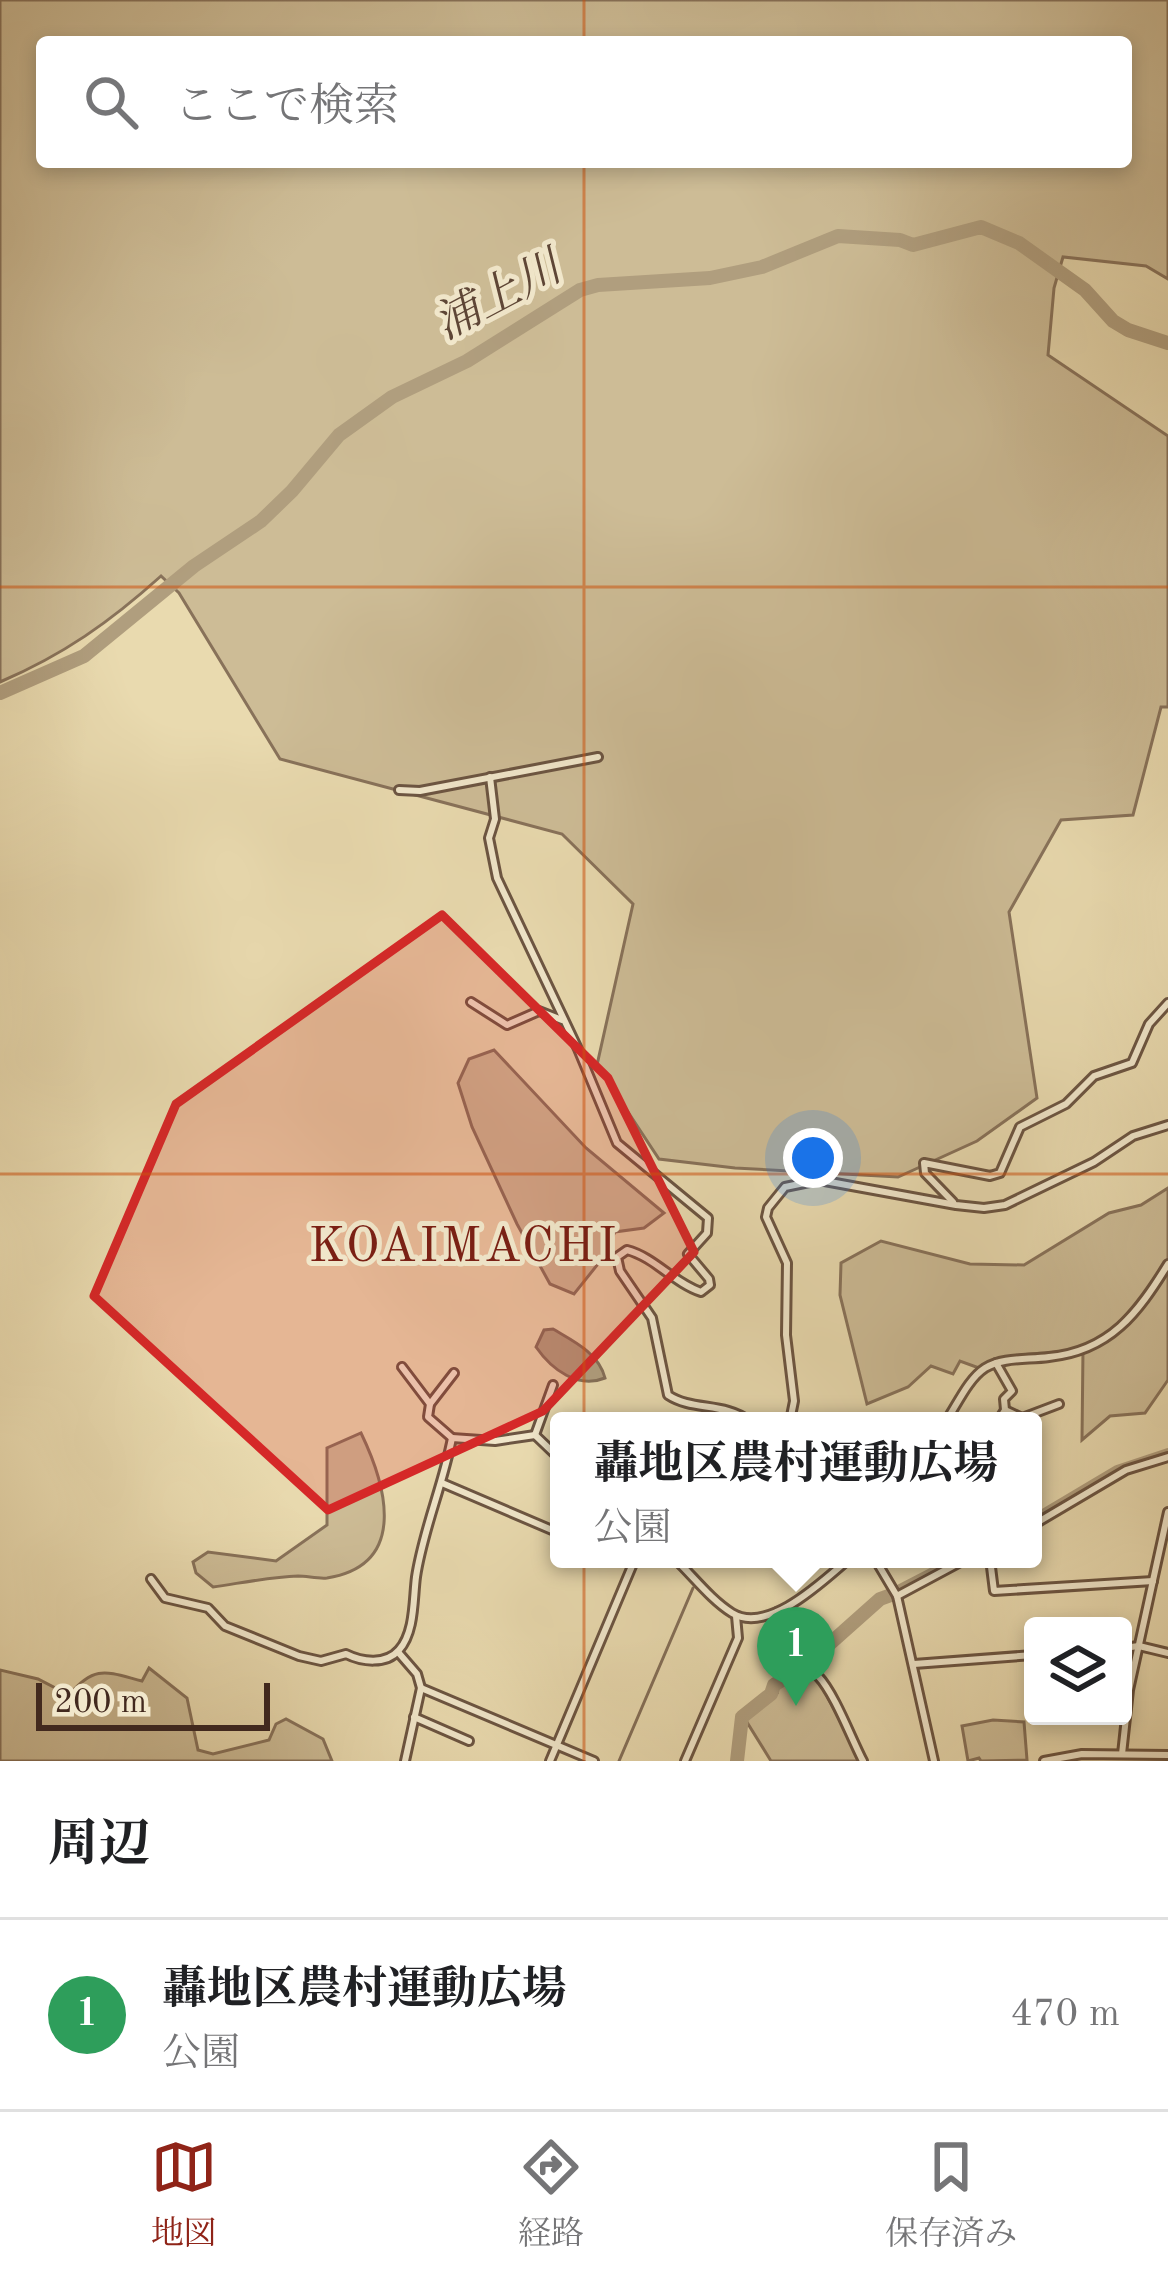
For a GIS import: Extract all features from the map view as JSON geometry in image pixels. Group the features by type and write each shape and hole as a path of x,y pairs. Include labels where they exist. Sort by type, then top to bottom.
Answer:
{"street":[{"path":"399,790 420,791 598,757"},
{"path":"490,777 495,819 489,838 496,873 617,1143 708,1218 707,1233 688,1254 709,1279 710,1285 701,1292 627,1250 617,1257 620,1271 652,1318 668,1395 732,1412"},
{"path":"471,1002 507,1025 539,1011 565,1022"},
{"path":"956,1205 925,1174 924,1163 990,1176 1000,1173 1020,1127 1066,1104 1094,1076 1132,1063 1149,1024 1168,1003"},
{"path":"792,1412 787,1263 766,1217 778,1195 798,1182 819,1180 984,1208 1025,1198 1107,1155 1132,1136 1168,1124"},
{"path":"952,1412 975,1376 997,1363 1071,1354 1102,1342 1134,1317 1168,1264"},
{"path":"997,1363 1012,1390 1004,1400 1009,1412"},
{"path":"402,1367 430,1404"},
{"path":"454,1372 430,1404 428,1417 452,1438 495,1441 535,1435"},
{"path":"535,1435 554,1385"},
{"path":"1038,1412 1059,1404"},
{"path":"535,1435 550,1449"},
{"path":"151,1580 165,1598 208,1608 225,1626 299,1657 321,1661 346,1654 380,1661 398,1652 409,1631 417,1572 452,1438"},
{"path":"1042,1520 1126,1470 1168,1457"},
{"path":"442,1483 550,1529"},
{"path":"1122,1754 1124,1718 1168,1512"},
{"path":"550,1761 631,1568"},
{"path":"685,1568 736,1616 750,1618 777,1612 837,1568"},
{"path":"880,1568 897,1596 934,1761"},
{"path":"897,1596 949,1568"},
{"path":"990,1568 994,1591 1153,1581"},
{"path":"777,1612 804,1664 819,1676 863,1761"},
{"path":"686,1761 738,1638 736,1616"},
{"path":"1132,1647 1168,1653"},
{"path":"398,1652 417,1674 421,1688 405,1761"},
{"path":"914,1664 1024,1655"},
{"path":"421,1688 594,1761"},
{"path":"414,1717 469,1741"},
{"path":"1044,1761 1082,1754 1168,1755"}],"highlighted area":[{"path":"442,915 608,1078 694,1252 543,1411 328,1510 94,1296 176,1104"}],"shaded area":[{"path":"0,0 1168,0 1168,279 1146,266 1063,257 1054,288 1048,355 1168,436 1168,707 1161,707 1133,815 1061,820 1009,912 1037,1098 977,1141 898,1177 659,1159 597,1065 633,904 562,834 280,759 179,593 161,576 45,661 0,682"},
{"path":"494,1050 586,1148 664,1213 644,1228 615,1232 574,1294 550,1284 472,1127 458,1083 469,1059"},
{"path":"1168,1188 1168,1380 1145,1413 1110,1416 1082,1440 1083,1349 1015,1355 979,1368 960,1361 953,1374 931,1366 908,1387 867,1404 840,1295 841,1263 881,1241 970,1264 1024,1265 1109,1213 1141,1205"},
{"path":"553,1329 591,1355 605,1378 576,1379 550,1363 536,1347 544,1330"},
{"path":"361,1433 383,1499 380,1541 370,1557 353,1570 327,1578 298,1576 213,1587 196,1573 193,1562 208,1552 276,1561 327,1525 327,1448"},
{"path":"149,1668 187,1698 198,1750 213,1754 269,1740 276,1724 286,1719 323,1739 332,1761 0,1761 0,1670 38,1679 69,1695 94,1675 110,1673 142,1681"},
{"path":"805,1668 817,1677 861,1761 771,1761 745,1719 777,1693 775,1687"},
{"path":"993,1720 1024,1722 1027,1760 968,1761 962,1726"}],"waterway":[{"name":"浦上川","path":"0,693 84,656 194,566 261,521 339,435 392,397 467,361 580,290 710,278 762,267 838,236 913,245 981,227 1019,243 1085,290 1113,321 1168,343"},
{"path":"1042,1514 1117,1469 1168,1452"},
{"path":"896,1590 939,1568"},
{"path":"619,1761 693,1588"},
{"path":"737,1761 742,1717 771,1694 774,1685 891,1595"}],"place":[{"name":"轟地区農村運動広場","path":"796,1706"}],"district":[{"name":"KOAIMACHI","path":"464,1248"}]}
